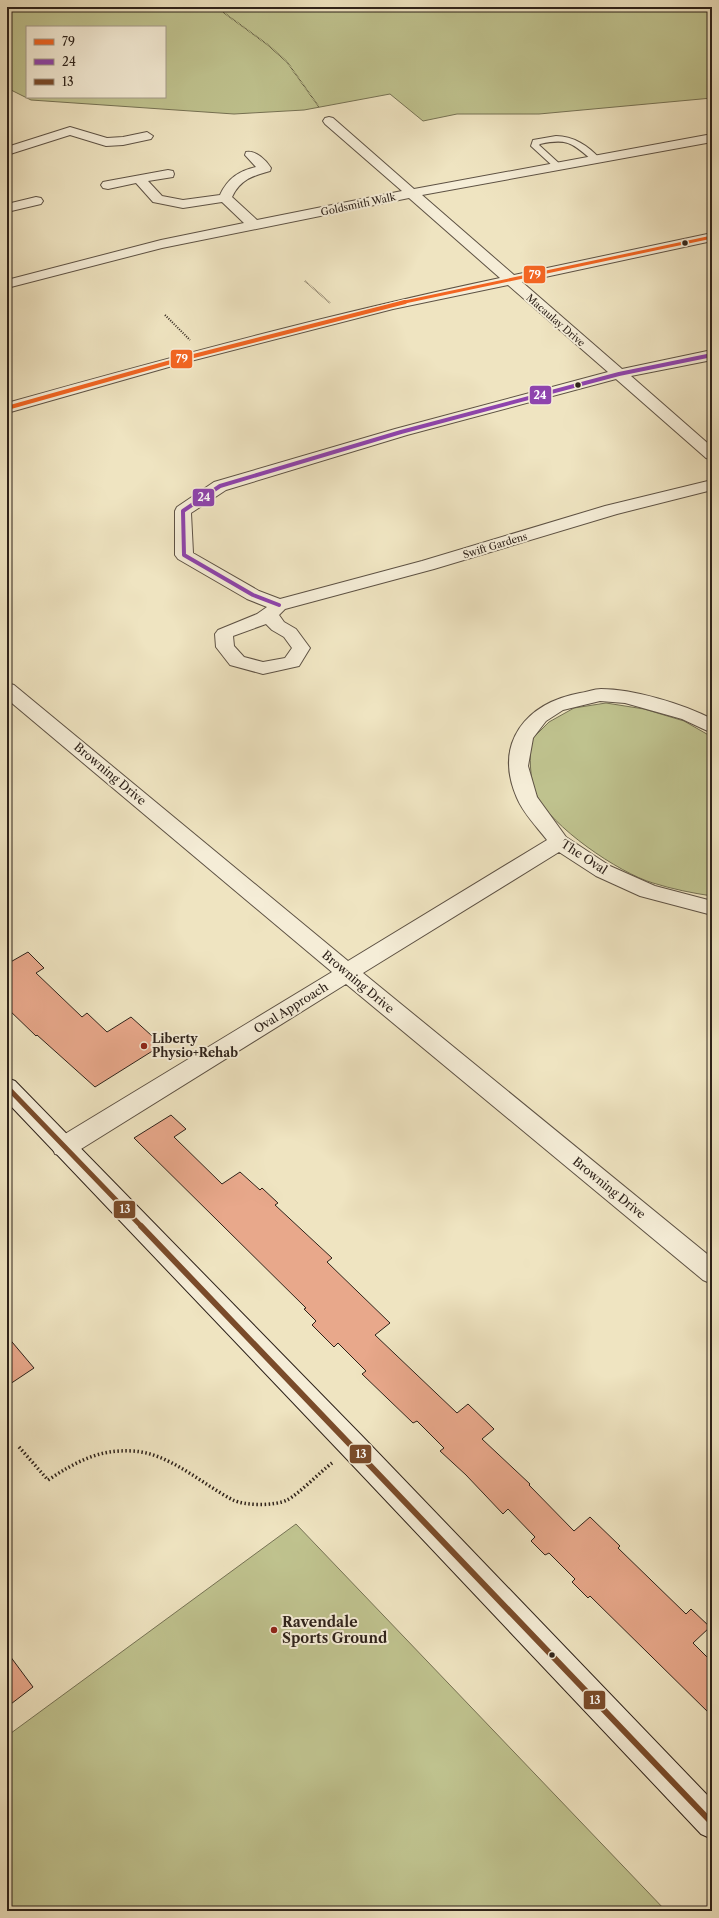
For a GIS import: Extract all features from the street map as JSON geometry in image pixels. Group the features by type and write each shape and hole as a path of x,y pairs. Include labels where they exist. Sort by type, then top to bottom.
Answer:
{"street":[{"name":"Macaulay Drive","path":"329,121 712,455"},
{"path":"56,126 106,142 123,141 147,136"},
{"path":"7,151 70,130"},
{"name":"Goldsmith Walk","path":"7,284 161,244 412,193 712,138"},
{"path":"95,148 106,142"},
{"path":"225,198 230,185 244,174 265,168 251,155"},
{"path":"108,185 168,174"},
{"path":"139,179 158,199 183,204 225,198"},
{"path":"225,198 254,225"},
{"path":"7,208 36,201"},
{"path":"7,208 20,219"},
{"path":"7,408 204,353 345,317 509,279 712,237"},
{"path":"619,374 712,355"},
{"name":"Swift Gardens","path":"619,374 401,432 220,486 183,512 184,555 253,594 274,610 611,510 712,485"},
{"name":"Browning Drive","path":"7,689 712,1273"},
{"name":"The Oval","path":"712,727 689,715 626,697 600,695 574,700 556,706 539,717 523,737 518,766 527,798 559,842 603,871 648,891 712,908"},
{"name":"Oval Approach","path":"64,1147 559,842"},
{"path":"7,1087 711,1820"}],"lane":[{"path":"558,166 535,146 536,142 559,137 572,140 596,159"}],"path":[{"path":"216,7 268,45 287,62 329,121"},
{"path":"305,281 345,317"},
{"path":"165,315 204,353"},
{"path":"19,1447 48,1480 78,1461 104,1453 133,1451 154,1455 189,1473 235,1500 265,1505 287,1500 353,1446"}],"green space":[{"path":"7,7 706,7 712,12 712,98 539,114 457,114 423,121 390,94 304,110 234,114 31,100 27,98 166,98 166,26 26,26 26,98 7,88"},
{"path":"606,703 644,709 684,721 712,737 712,896 682,891 653,883 639,878 622,869 587,847 570,834 555,820 544,807 536,794 531,774 531,740 549,722 574,708"},
{"name":"Ravendale Sports Ground","path":"296,1524 666,1911 7,1911 7,1736"}],"building":[{"path":"28,952 44,968 36,973 82,1017 87,1013 107,1032 131,1017 162,1045 95,1087 37,1035 36,1036 7,1008 7,964"},
{"path":"171,1115 186,1129 174,1137 222,1184 240,1172 260,1190 262,1188 278,1203 275,1205 332,1258 327,1262 390,1323 375,1335 457,1413 468,1404 494,1429 482,1439 530,1484 529,1485 574,1531 590,1517 620,1546 618,1548 686,1614 691,1609 710,1627 693,1643 712,1662 712,1716 590,1596 588,1598 572,1582 575,1579 549,1553 545,1555 531,1541 535,1537 508,1509 503,1514 466,1475 440,1451 444,1448 417,1421 413,1423 362,1374 366,1371 338,1343 334,1347 312,1325 316,1321 304,1309 306,1308 134,1138"},
{"path":"7,1336 34,1368 7,1386"},
{"path":"7,1652 33,1687 7,1707"}],"transit line":[{"name":"79","path":"7,408 178,360 392,305 712,237"},
{"name":"24","path":"279,605 253,595 184,555 183,511 220,486 401,432 619,374 712,355"},
{"name":"13","path":"7,1087 353,1446 712,1823"}],"place":[{"name":"Liberty Physio+Rehab","path":"144,1046"},
{"name":"Ravendale Sports Ground","path":"274,1630"}]}
